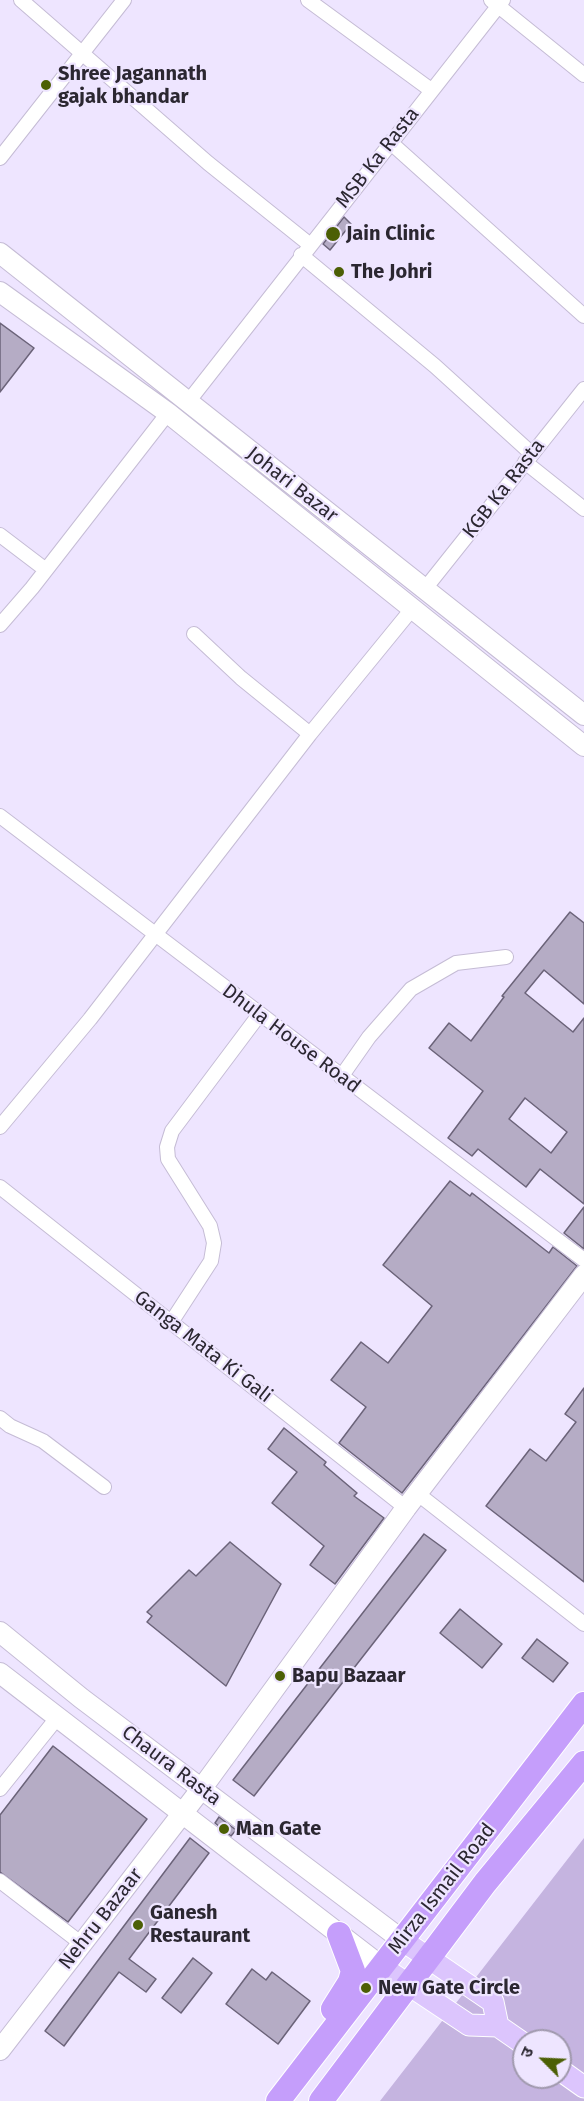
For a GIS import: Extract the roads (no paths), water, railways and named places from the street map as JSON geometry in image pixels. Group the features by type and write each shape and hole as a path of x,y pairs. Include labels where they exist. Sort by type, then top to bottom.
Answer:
{"highway":[{"name":"Mirza Ismail Road","path":"278,2101 584,1704"},
{"name":"Mirza Ismail Road","path":"321,2101 409,1988 485,1883 584,1763"},
{"path":"310,2057 353,1971 339,1934"}],"main road":[{"path":"402,1940 493,2002 498,2026"},
{"path":"382,1967 409,1988 469,2025 498,2026 512,2036"}],"street":[{"path":"21,0 84,53 435,366 528,458 584,509"},
{"path":"0,158 124,0"},
{"path":"308,0 431,90"},
{"path":"497,2 584,75"},
{"name":"MSB Ka Rasta","path":"188,402 497,2"},
{"path":"390,142 584,316"},
{"name":"Johari Bazar","path":"0,253 579,712"},
{"name":"Johari Bazar","path":"0,292 168,413 584,746"},
{"name":"KGB Ka Rasta","path":"424,590 584,389"},
{"path":"0,625 46,570 168,413"},
{"path":"0,535 46,570"},
{"path":"0,1127 155,936 310,734 412,609"},
{"path":"194,634 241,678 310,734"},
{"path":"560,726 579,712"},
{"name":"Dhula House Road","path":"0,816 584,1260"},
{"path":"341,1077 369,1037 411,989 456,963 506,957"},
{"path":"172,1321 211,1261 214,1243 210,1226 168,1159 167,1147 172,1131 260,1015"},
{"name":"Ganga Mata Ki Gali","path":"0,1187 172,1321 412,1501 584,1624"},
{"path":"202,1788 412,1501 583,1279"},
{"path":"0,1418 10,1426 43,1441 104,1487"},
{"name":"Chaura Rasta","path":"0,1632 81,1698 402,1940"},
{"name":"Chaura Rasta","path":"0,1673 382,1967"},
{"path":"0,1788 57,1718"},
{"name":"Nehru Bazaar","path":"0,2050 202,1788"},
{"path":"0,1881 82,1944"}],"place":[{"name":"Shree Jagannath gajak bhandar","path":"46,85"},
{"name":"Jain Clinic","path":"333,234"},
{"name":"The Johri","path":"339,272"},
{"name":"Bapu Bazaar","path":"280,1676"},
{"name":"Man Gate","path":"224,1829"},
{"name":"Ganesh Restaurant","path":"138,1925"},
{"name":"New Gate Circle","path":"366,1988"}]}
